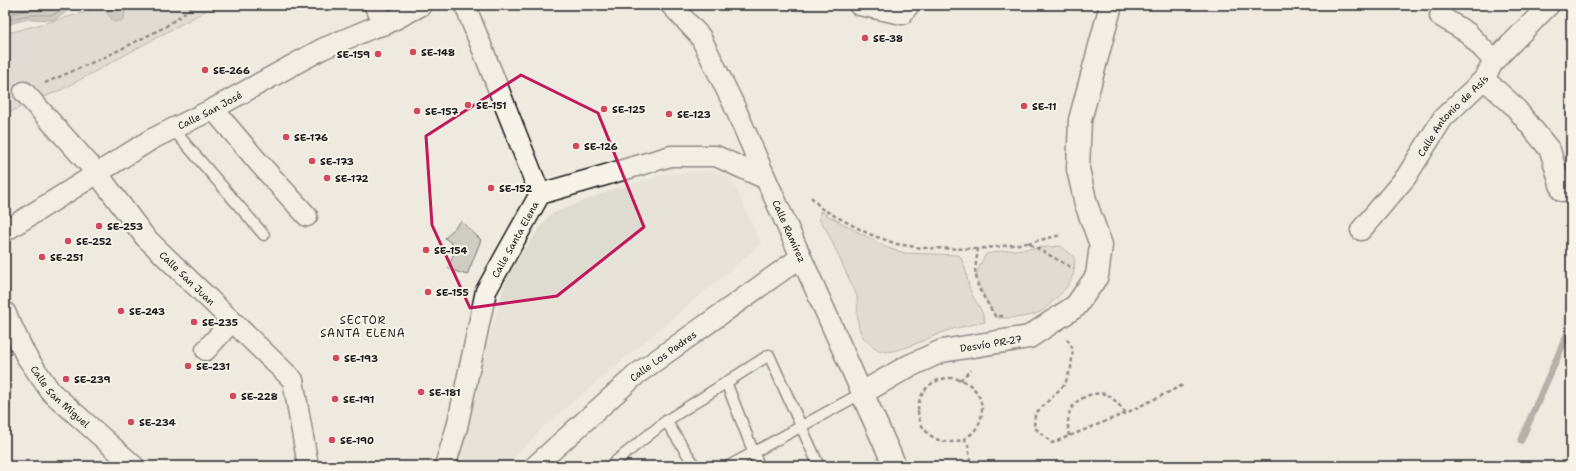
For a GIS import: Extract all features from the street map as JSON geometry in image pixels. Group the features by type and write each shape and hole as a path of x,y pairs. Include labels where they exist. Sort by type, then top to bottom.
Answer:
{"street":[{"path":"374,5 386,24"},
{"name":"Calle San José","path":"5,231 172,128 213,109 322,49 372,28 386,24 422,5"},
{"path":"465,5 540,194"},
{"name":"Calle Ramírez","path":"671,5 700,36 733,103 895,466"},
{"path":"859,5 902,14 910,5"},
{"name":"Desvío PR-27","path":"862,393 906,367 942,351 1029,338 1076,306 1097,276 1101,245 1086,204 1078,169 1080,120 1111,5"},
{"name":"Calle Antonio de Asís","path":"1361,230 1406,177 1443,118 1484,79 1494,61 1549,5"},
{"path":"1440,16 1468,34 1494,61"},
{"path":"1484,79 1514,106 1550,150 1567,187"},
{"name":"Calle San Juan","path":"24,92 97,173 145,238 293,380 308,466"},
{"path":"213,109 307,216"},
{"name":"Calle Santa Elena","path":"445,466 457,427 486,290 540,194 671,156 716,156 766,179"},
{"name":"Calle Los Padres","path":"535,466 637,374 801,256"},
{"name":"Calle San Miguel","path":"5,312 26,356 51,392 134,466"},
{"path":"206,350 232,321"}],"lane":[{"path":"172,128 264,234"},
{"path":"610,466 666,421 769,355 819,466"},
{"path":"726,382 759,466"},
{"path":"730,466 862,393"},
{"path":"666,421 695,466"}],"path":[{"path":"24,92 105,58 164,27 195,5"},
{"path":"811,197 828,212 869,234 897,244 922,248 978,249"},
{"path":"1028,243 1061,235"},
{"path":"950,378 960,380 970,385 977,393 981,403 979,423 973,432 964,438 954,442 943,442 933,438 920,422 918,412 919,402 923,392 930,385 940,380 950,378"},
{"path":"1052,443 1126,413 1183,385"},
{"path":"1069,436 1068,426 1070,410 1079,401 1090,395 1106,394 1126,413"},
{"path":"964,438 968,445 971,466"}],"highlighted area":[{"path":"521,75 598,113 644,227 557,296 470,308 432,225 426,136"}],"shaded area":[{"path":"100,5 216,5 63,89 5,114 5,34 93,10"},
{"path":"712,171 731,178 761,244 545,425 507,466 476,466 460,458 485,355 508,273 549,215 611,190 667,174"},
{"path":"820,211 887,248 905,253 959,255 965,268 970,290 982,312 985,322 946,331 913,345 887,352 881,351 874,347 865,340 859,329 857,296 827,231 819,219"},
{"path":"461,221 481,240 467,275 448,269 456,247 445,238"},
{"path":"1061,246 1074,257 1075,264 1070,282 1062,292 1045,309 1036,314 1019,317 997,318 979,285 977,275 980,264 986,254 1002,251"}],"water":[{"path":"5,5 77,5 54,20 29,19 5,26"},
{"path":"101,5 126,5 124,20 114,22"}],"waterway":[{"path":"1521,440 1571,326"}],"place":[{"name":"SE-38","path":"865,38"},
{"name":"SE-148","path":"413,52"},
{"name":"SE-159","path":"378,54"},
{"name":"SE-266","path":"205,70"},
{"name":"SE-151","path":"468,105"},
{"name":"SE-11","path":"1024,106"},
{"name":"SE-125","path":"604,109"},
{"name":"SE-157","path":"417,111"},
{"name":"SE-123","path":"669,114"},
{"name":"SE-176","path":"286,137"},
{"name":"SE-126","path":"576,146"},
{"name":"SE-173","path":"312,161"},
{"name":"SE-172","path":"327,178"},
{"name":"SE-152","path":"491,188"},
{"name":"SE-253","path":"99,226"},
{"name":"SE-252","path":"68,241"},
{"name":"SE-154","path":"426,250"},
{"name":"SE-251","path":"42,257"},
{"name":"SE-155","path":"428,292"},
{"name":"SE-243","path":"121,311"},
{"name":"SE-235","path":"194,322"},
{"name":"SE-193","path":"336,358"},
{"name":"SE-231","path":"188,366"},
{"name":"SE-239","path":"66,379"},
{"name":"SE-181","path":"421,392"},
{"name":"SE-228","path":"233,396"},
{"name":"SE-191","path":"335,399"},
{"name":"SE-234","path":"131,422"},
{"name":"SE-190","path":"332,440"}],"district":[{"name":"SECTOR SANTA ELENA","path":"363,326"}]}
